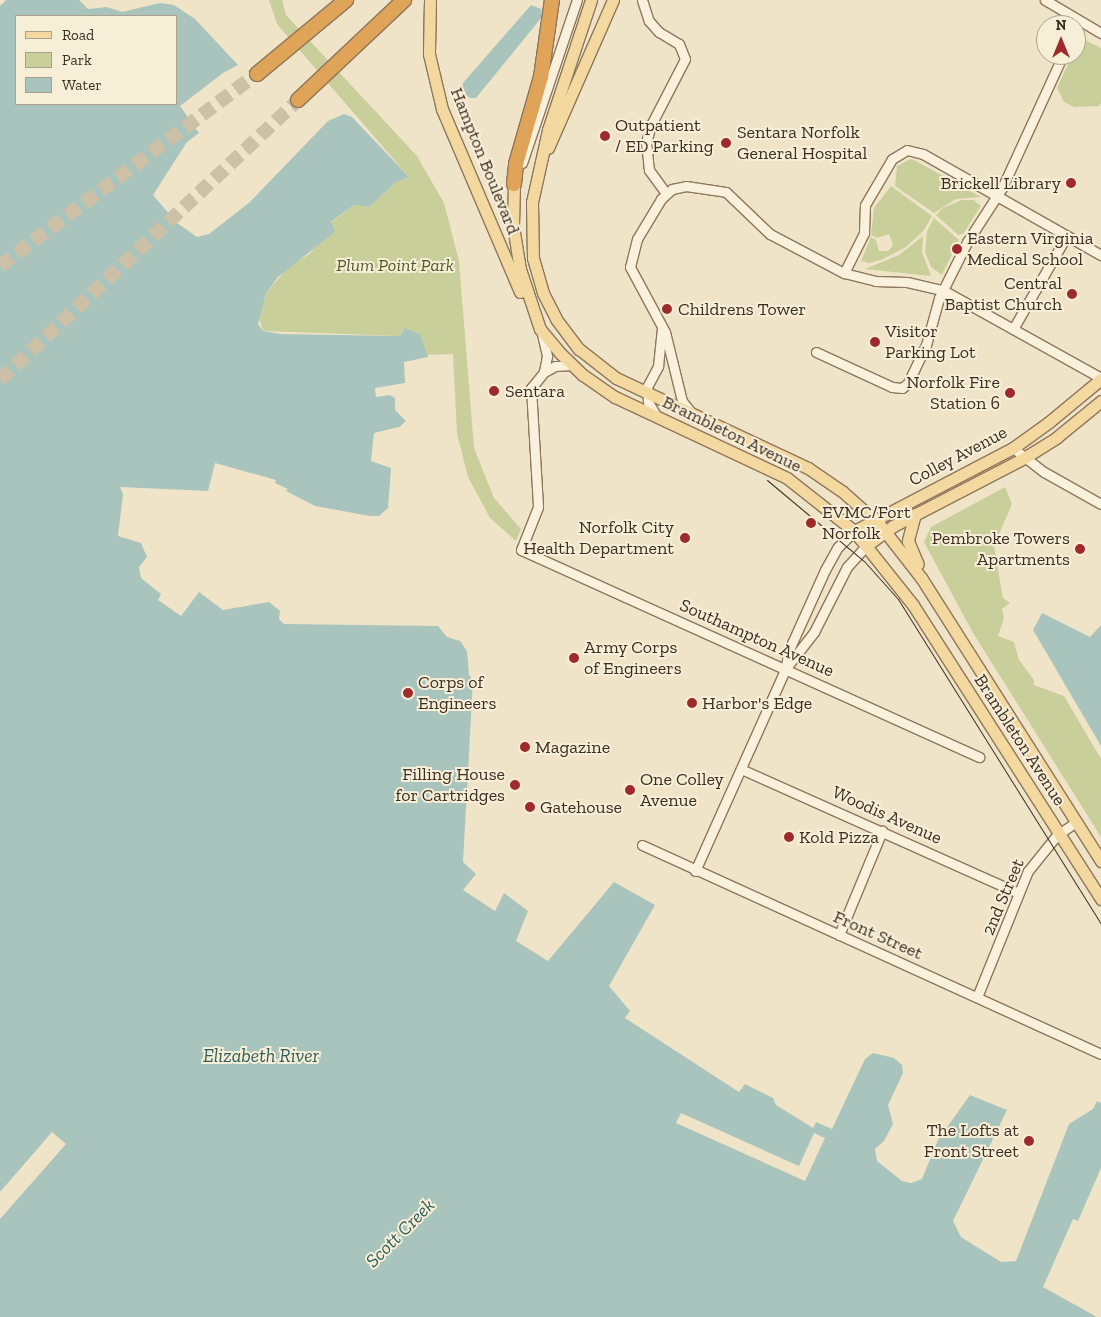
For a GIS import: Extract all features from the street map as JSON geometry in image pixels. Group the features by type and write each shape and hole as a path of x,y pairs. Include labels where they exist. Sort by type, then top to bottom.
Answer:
{"highway":[{"path":"257,74 346,0"},
{"path":"298,100 404,0"},
{"path":"514,184 516,164 541,77 552,0"}],"main road":[{"name":"Brambleton Avenue","path":"591,0 548,130 532,202 531,240 537,275 547,301 569,338 584,354 616,378 808,468 885,530 936,602 1101,861"},
{"path":"541,163 613,0"},
{"name":"Hampton Boulevard","path":"429,5 429,54 442,108 526,305 540,328"},
{"name":"Brambleton Avenue","path":"514,184 512,211 517,250 540,328 571,365 615,397 788,478 854,531 913,605 1101,899"},
{"name":"Colley Avenue","path":"854,531 1013,448 1050,422 1101,379"},
{"name":"Colley Avenue","path":"867,545 885,530 1024,458 1057,437 1101,401"},
{"path":"915,514 908,541 936,602"}],"street":[{"name":"Brambleton Avenue","path":"514,184 577,0"},
{"path":"642,0 649,21 659,32 679,44 685,60 652,125 646,142 649,170 666,193"},
{"path":"1045,0 1067,15"},
{"path":"1086,26 1101,33"},
{"path":"816,352 892,387 902,388 910,381 926,345 943,290 967,242 997,195 1058,65"},
{"path":"844,273 864,233 865,205 892,159 902,151 923,154 1101,255"},
{"path":"691,414 682,401 673,354 662,326 632,274 630,259 637,239 666,193 686,186 726,192 757,224 782,242 844,273 875,281 914,283 943,290 1101,379"},
{"path":"1013,329 1067,235"},
{"path":"657,417 648,402 647,393 661,350 662,326"},
{"path":"540,328 546,348 544,372 562,364 571,365"},
{"name":"Southampton Avenue","path":"544,372 531,388 538,507 522,547 979,757"},
{"path":"1013,448 1024,458 1101,504"},
{"name":"Colley Avenue","path":"786,668 788,652 824,570 838,547 854,531"},
{"name":"Colley Avenue","path":"695,870 786,668 814,632 847,567 867,545"},
{"name":"Woodis Avenue","path":"741,769 1018,893"},
{"name":"2nd Street","path":"977,997 1018,893 1032,865 1059,834 1076,822"},
{"path":"839,935 882,831"},
{"name":"Front Street","path":"642,845 1101,1054"}],"green space":[{"name":"Plum Point Park","path":"269,0 282,0 286,15 417,156 444,203 459,261 474,448 494,498 521,529 516,541 490,518 468,477 457,434 453,354 426,355 404,328 400,336 263,331 259,319 266,294 287,268 311,253 331,223 354,205 369,207 395,183 409,177 277,24"},
{"path":"1086,40 1101,48 1101,103 1099,106 1074,107 1064,102 1057,88 1067,65 1086,65"},
{"path":"911,159 981,197 956,199 934,213 895,186 897,166"},
{"path":"891,186 932,216 924,230 906,247 881,260 869,263 861,261 871,237 876,240 879,251 888,251 893,245 889,234 877,238 871,235 874,208"},
{"path":"962,200 974,200 981,206 963,234 958,235 936,215 943,208"},
{"path":"934,218 959,240 942,275 931,267 925,252 927,231"},
{"path":"923,236 922,252 931,276 865,269 899,255"},
{"path":"1005,487 1012,504 994,546 1003,598 1010,603 1002,609 1004,618 998,636 1014,642 1019,660 1034,680 1034,685 1064,696 1101,759 1101,837 973,633 924,542 931,527"}],"water":[{"name":"Elizabeth River","path":"6,0 79,0 88,9 107,7 122,12 160,3 174,5 195,19 238,65 223,73 180,106 199,133 187,142 153,195 177,223 197,237 209,234 250,202 328,121 344,114 352,117 409,177 395,183 369,207 354,205 331,222 335,232 278,277 266,294 258,324 263,331 281,334 400,336 404,328 420,334 428,357 404,362 405,383 375,388 376,397 390,395 395,398 395,410 406,421 399,427 374,433 371,461 391,468 388,508 379,516 315,506 286,491 288,489 275,483 276,480 215,463 208,491 120,487 123,494 118,536 141,543 147,557 139,567 141,578 161,594 158,600 181,616 199,592 223,610 269,602 280,611 279,619 284,624 438,626 447,637 460,641 467,651 469,675 473,680 463,862 476,874 463,890 495,911 504,893 528,911 516,941 548,961 614,882 655,905 609,986 630,1011 625,1018 739,1092 745,1084 773,1098 776,1105 813,1128 816,1122 832,1129 865,1059 873,1053 894,1058 902,1065 903,1073 888,1105 893,1124 884,1141 875,1149 877,1161 902,1181 911,1183 922,1179 938,1140 970,1095 1007,1110 953,1221 961,1237 1001,1262 1016,1261 1069,1124 1093,1109 1097,1101 1101,1103 1101,1168 1078,1221 1073,1219 1043,1287 1097,1317 0,1317 0,6"},
{"path":"531,5 541,9 542,17 476,98 470,98 460,91 463,83"},
{"path":"1042,613 1090,637 1101,625 1101,746 1033,630"}],"pier":[{"path":"681,1113 799,1166 814,1133 825,1138 805,1181 676,1123"},
{"path":"52,1132 66,1144 0,1219 0,1192"}],"tunnel":[{"path":"0,266 257,74"},
{"path":"0,380 298,100"}],"tram line":[{"path":"767,480 864,561 898,599 1101,924"}],"place":[{"name":"Outpatient / ED Parking","path":"605,136"},
{"name":"Sentara Norfolk General Hospital","path":"726,143"},
{"name":"Brickell Library","path":"1071,183"},
{"name":"Eastern Virginia Medical School","path":"957,249"},
{"name":"Central Baptist Church","path":"1072,294"},
{"name":"Childrens Tower","path":"667,309"},
{"name":"Visitor Parking Lot","path":"875,342"},
{"name":"Sentara","path":"494,391"},
{"name":"Norfolk Fire Station 6","path":"1010,393"},
{"name":"EVMC/Fort Norfolk","path":"811,523"},
{"name":"Norfolk City Health Department","path":"685,538"},
{"name":"Pembroke Towers Apartments","path":"1080,549"},
{"name":"Army Corps of Engineers","path":"574,658"},
{"name":"Corps of Engineers","path":"408,693"},
{"name":"Harbor's Edge","path":"692,703"},
{"name":"Magazine","path":"525,747"},
{"name":"Filling House for Cartridges","path":"515,785"},
{"name":"One Colley Avenue","path":"630,790"},
{"name":"Gatehouse","path":"530,807"},
{"name":"Kold Pizza","path":"789,837"},
{"name":"The Lofts at Front Street","path":"1029,1141"}],"water label":[{"name":"Scott Creek","path":"400,1233"}]}
